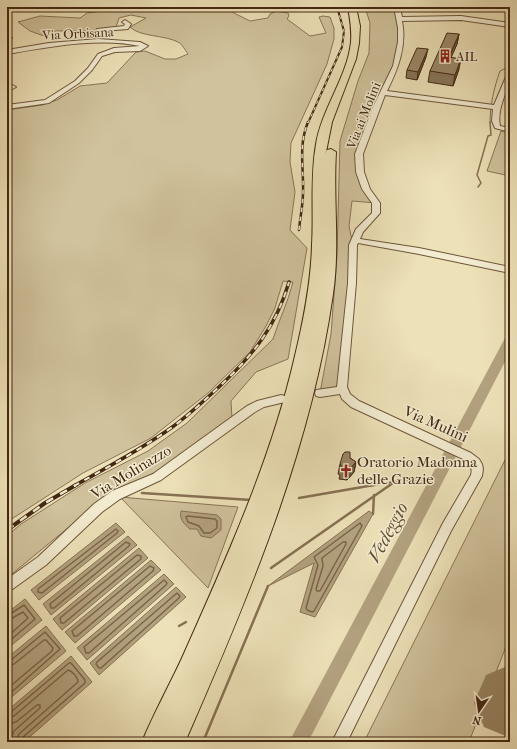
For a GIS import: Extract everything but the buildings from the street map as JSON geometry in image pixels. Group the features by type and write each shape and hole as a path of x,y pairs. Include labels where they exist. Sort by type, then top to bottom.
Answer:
{"highway":[{"path":"153,742 211,615 249,524 270,468 297,380 308,331 316,277 319,241 320,150 326,124 348,70 354,50 358,9"},
{"path":"174,742 231,609 284,469 299,422 314,365 326,300 330,250 329,166 332,141 340,113 358,72 364,48"}],"street":[{"name":"Via ai Molini","path":"354,242 359,231 377,210 376,203 366,188 358,162 376,107 396,66 401,42 400,19 397,7"},
{"path":"400,19 462,18 510,25"},
{"path":"66,44 71,38 99,34 100,29 126,28 128,24 125,22"},
{"name":"Via Orbisana","path":"7,52 45,45 98,41 140,44 145,46 140,48 114,50 100,55 90,69 77,82 47,102 7,107"},
{"name":"Via Orbisana","path":"7,57 22,50"},
{"path":"510,73 507,84 501,91 496,119 497,127 510,130"},
{"path":"7,84 13,87 7,90"},
{"path":"384,92 498,108"},
{"path":"320,392 343,390 342,380 352,283 354,242 419,251 510,270"},
{"name":"Via Mulini","path":"339,742 447,527 476,476 478,466 475,461 431,438 355,404 350,401 343,390"},
{"name":"Via Molinazzo","path":"7,587 42,561 98,508 116,495 157,477 251,409 261,404 281,399"}],"shaded area":[{"path":"110,7 222,7 250,21 268,18 270,14 276,11 288,13 289,16 287,19 310,36 326,33 319,17 330,17 334,28 334,39 327,64 291,143 290,162 295,192 290,230 307,248 288,359 256,372 231,401 232,419 156,472 109,494 7,578 7,536 21,524 85,483 148,451 187,423 273,339 293,282 283,281 275,308 250,352 208,393 151,438 83,473 7,522 7,110 42,105 57,100 80,86 107,83 136,52 145,51 165,59 176,59 188,54 178,42 140,33 134,30 130,27 146,18 131,15 119,18 115,30 56,31 44,36 30,31 18,22 40,16 80,18 87,13 110,10"},
{"path":"365,7 397,7 400,19 396,66 359,154 360,171 376,203 352,201 349,226 353,245 343,390 320,393 331,334 337,256 340,141 358,81 369,53 370,23"},
{"path":"501,131 510,133 510,176 487,171"},
{"path":"510,450 510,636 469,742 364,742"},
{"path":"120,497 238,507 208,588"}],"water":[{"path":"181,511 217,515 221,519 221,530 211,538 201,536 197,529 190,529 184,523 181,519"},
{"path":"369,511 373,514 315,617 300,612 314,563 268,586"},
{"path":"116,523 125,532 39,600 31,590"},
{"path":"128,536 137,545 51,615 43,604"},
{"path":"139,548 148,558 62,630 53,619"},
{"path":"151,560 161,570 75,643 65,632"},
{"path":"164,574 174,584 87,660 77,648"},
{"path":"176,587 186,597 99,675 90,663"},
{"path":"25,599 42,620 7,649 7,613"},
{"path":"46,626 66,651 7,701 7,658"},
{"path":"71,656 92,682 24,742 7,742 7,711"}],"waterway":[{"path":"490,122 496,84 500,71 506,68 510,57"},
{"path":"478,187 481,183 477,175 488,136 491,135 490,122"},
{"name":"Vedeggio","path":"298,742 510,340"},
{"path":"395,482 405,480 436,482"},
{"path":"369,486 395,482"},
{"path":"389,486 395,482"},
{"path":"299,498 374,485"},
{"path":"374,496 390,485"},
{"path":"142,493 251,500"},
{"path":"271,568 374,496"},
{"path":"373,514 374,496"},
{"path":"203,742 268,586"},
{"path":"179,626 186,622"}],"runway":[{"path":"508,703 510,699"}],"railway":[{"path":"308,123 342,47 344,31 337,7"},
{"path":"299,230 303,198 302,148 308,122"},
{"path":"74,486 135,451 171,428 191,413 221,385 254,350 270,326 278,312 289,282"},
{"path":"7,530 45,503 76,485"}],"place":[{"name":"AIL","path":"445,56"},
{"name":"Oratorio Madonna delle Grazie","path":"346,471"}]}
